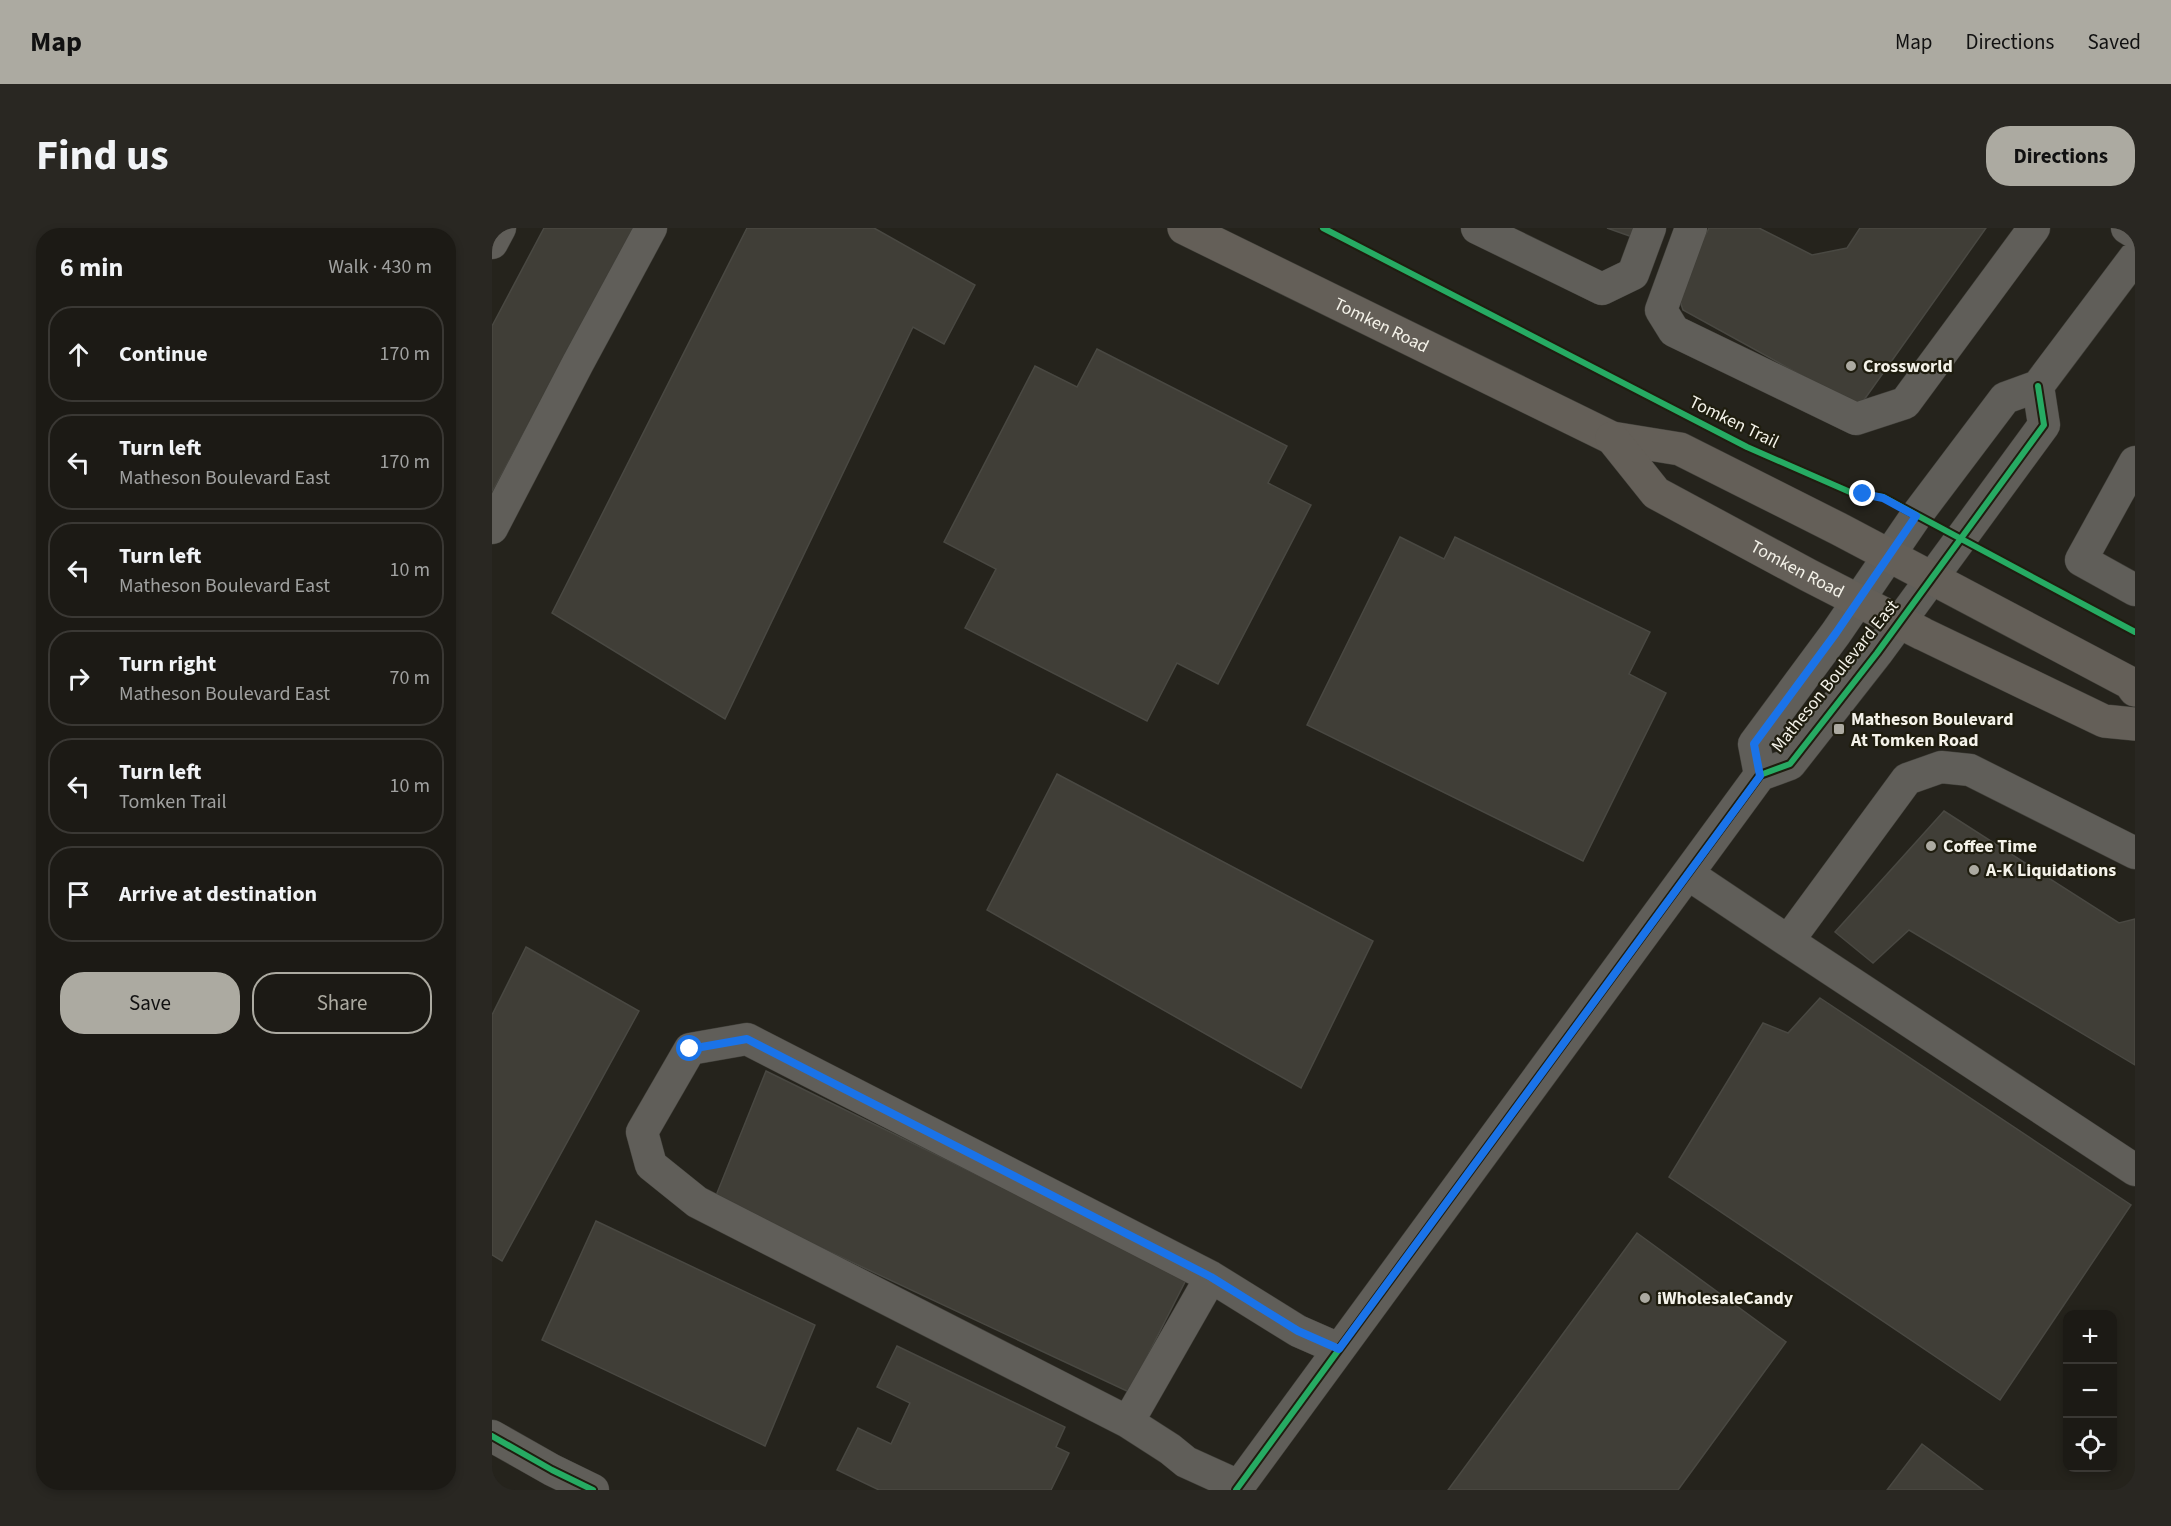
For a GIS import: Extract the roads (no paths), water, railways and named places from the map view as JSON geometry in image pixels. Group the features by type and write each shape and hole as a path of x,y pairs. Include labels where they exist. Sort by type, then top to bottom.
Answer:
{"main road":[{"name":"Tomken Road","path":"1191,230 1612,438 1680,449 1932,578 2130,683 2135,690"},
{"name":"Tomken Road","path":"1612,438 1656,493 1899,622 2104,721 2135,724"}],"street":[{"path":"492,243 500,228"},
{"path":"492,528 651,228"},
{"path":"1477,228 1602,290 1633,274 1650,228"},
{"path":"1690,228 1661,310 1674,331 1856,419 1905,403 2034,228"},
{"path":"2127,228 2135,233"},
{"path":"2038,386 2135,257"},
{"name":"Matheson Boulevard East","path":"2038,386 2044,425 1932,578 1790,764 1760,776 1754,744 1858,601 1916,516 2005,398 2038,386"},
{"path":"2135,462 2081,560 2135,590"},
{"path":"1788,941 1907,779 1941,767 1970,770 2135,854"},
{"path":"1339,1349 1298,1331 1211,1277 747,1039 690,1049 642,1132 651,1165 697,1202 1128,1422 1186,1462 1238,1488 1760,776"},
{"path":"1688,874 2135,1170"},
{"path":"1128,1422 1211,1277"},
{"path":"492,1436 592,1490"}],"place":[{"name":"Crossworld","path":"1851,366"},
{"name":"Matheson Boulevard At Tomken Road","path":"1839,729"},
{"name":"Coffee Time","path":"1931,846"},
{"name":"A-K Liquidations","path":"1974,870"},
{"name":"iWholesaleCandy","path":"1645,1298"}]}
